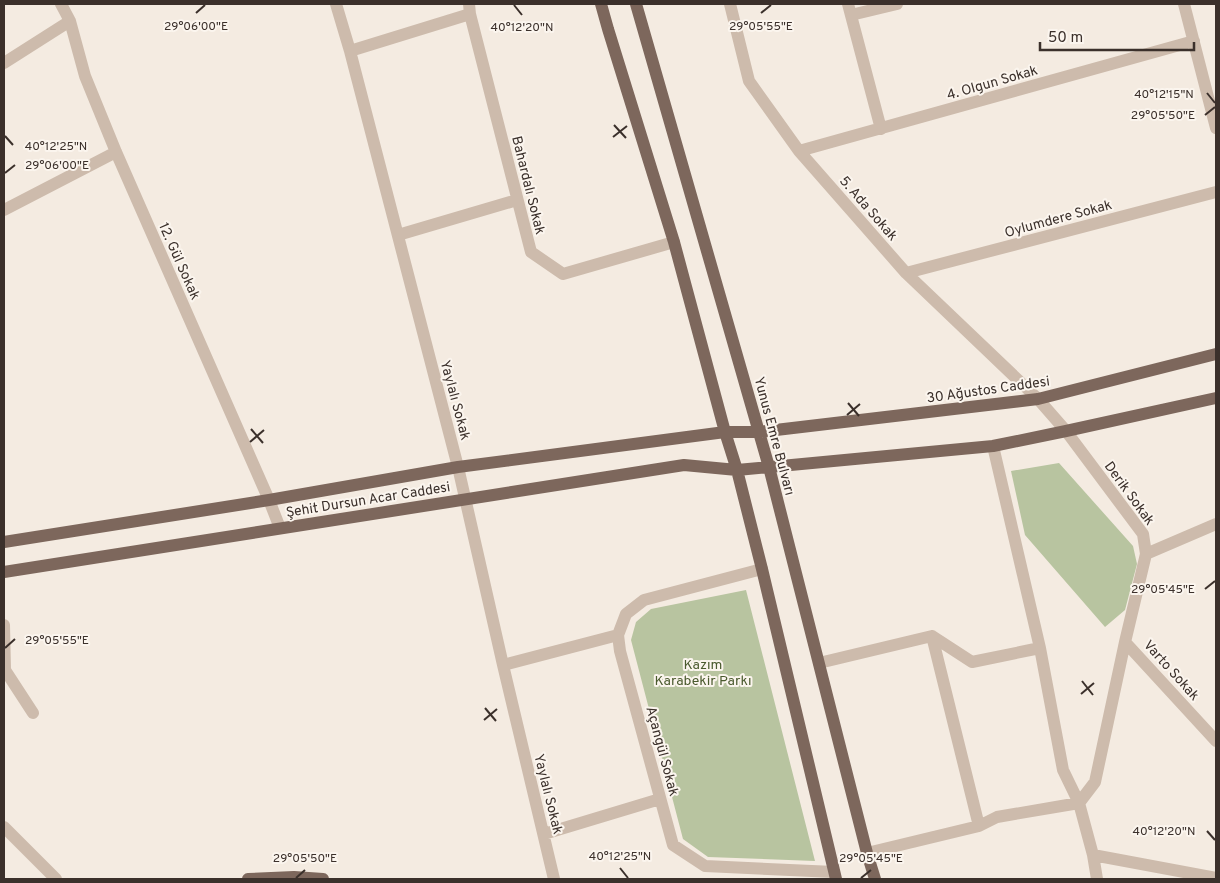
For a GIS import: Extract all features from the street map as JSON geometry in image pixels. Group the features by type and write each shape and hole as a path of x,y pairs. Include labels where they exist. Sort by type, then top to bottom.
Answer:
{"main road":[{"path":"601,4 674,242 737,470 835,876"},
{"name":"Yunus Emre Bulvarı","path":"636,4 769,467 867,854 875,879"},
{"name":"30 Ağustos Caddesi","path":"725,432 759,432 1038,399 1216,354"},
{"path":"769,467 994,446 1216,398"},
{"name":"Şehit Dursun Acar Caddesi","path":"4,542 269,500 458,467 725,432"},
{"name":"Şehit Dursun Acar Caddesi","path":"4,572 684,464 737,470 769,467"},
{"path":"248,879 294,877 323,879"}],"street":[{"name":"12. Gül Sokak","path":"61,4 70,21 85,76 116,152 280,528"},
{"name":"Yaylalı Sokak","path":"336,4 350,51 466,499 554,879"},
{"name":"5. Ada Sokak","path":"730,4 749,81 799,152 906,273 1038,399"},
{"path":"881,129 849,9 897,4"},
{"path":"1184,4 1216,128"},
{"path":"350,51 469,9"},
{"name":"Bahardalı Sokak","path":"469,9 530,252 563,274 674,242"},
{"path":"4,63 70,21"},
{"name":"4. Olgun Sokak","path":"799,152 1194,41"},
{"path":"4,210 116,152"},
{"name":"Oylumdere Sokak","path":"906,273 1216,192"},
{"path":"398,235 517,200"},
{"name":"Derik Sokak","path":"1038,399 1066,431 1143,534 1146,554 1095,782 1079,803"},
{"path":"994,446 1040,648 1063,770 1079,803 1098,879"},
{"path":"1146,554 1216,524"},
{"path":"503,665 618,635 626,614 644,600 762,569"},
{"path":"4,626 5,670 33,713"},
{"name":"Açangül Sokak","path":"618,635 620,651 673,845 705,866 835,876"},
{"path":"818,663 932,636 972,662 1040,648"},
{"path":"932,636 979,826"},
{"name":"Varto Sokak","path":"1126,642 1216,741"},
{"path":"544,834 660,799"},
{"path":"867,854 979,826 997,817 1079,803"},
{"path":"4,827 56,879"},
{"path":"1093,855 1216,878"}],"green space":[{"path":"1059,463 1133,546 1137,564 1125,610 1105,627 1025,535 1011,471"},
{"name":"Kazım Karabekir Parkı","path":"746,590 815,861 708,857 683,839 631,640 636,622 651,609"}]}
